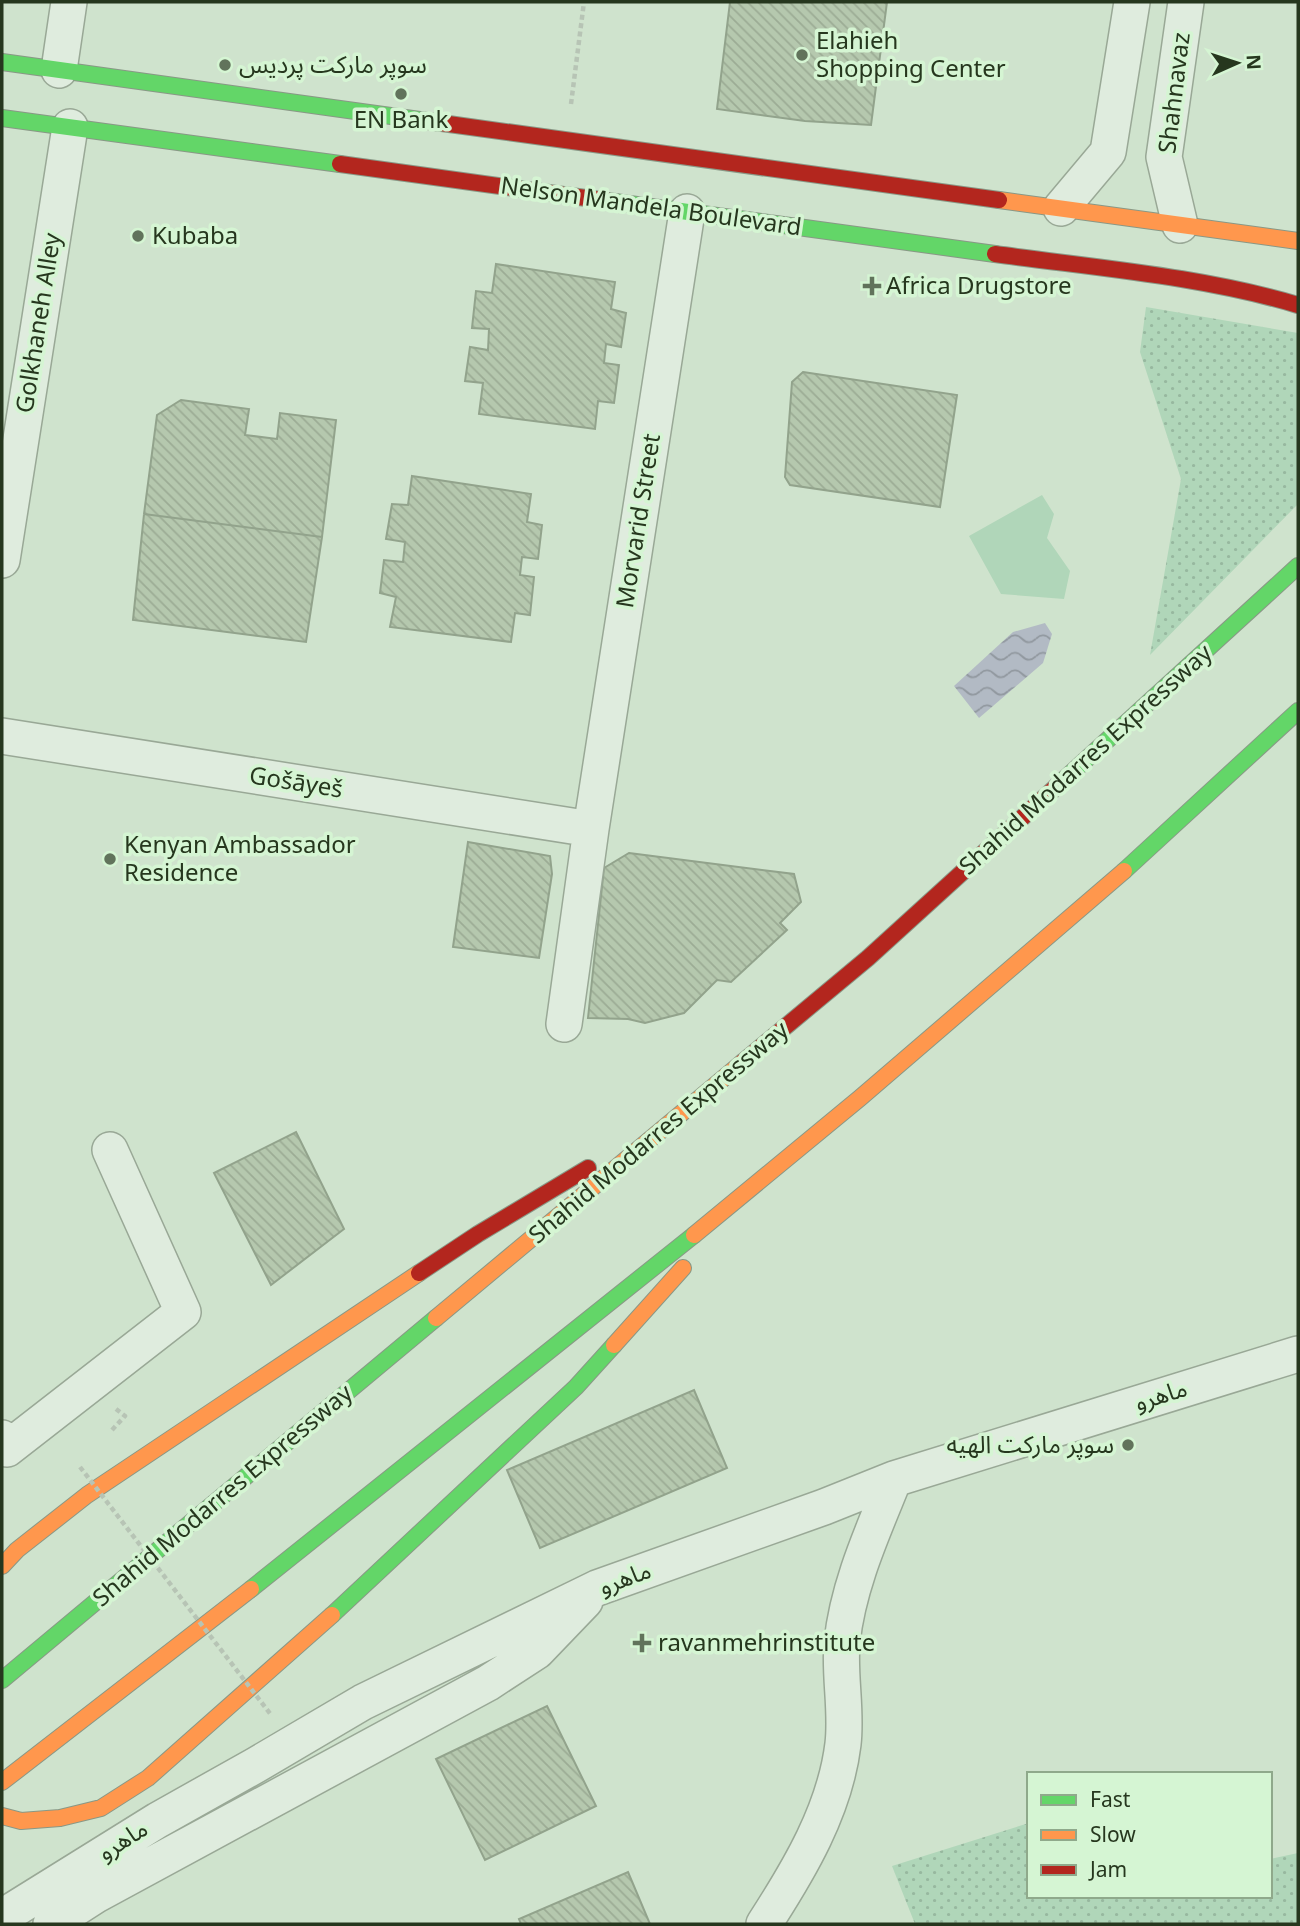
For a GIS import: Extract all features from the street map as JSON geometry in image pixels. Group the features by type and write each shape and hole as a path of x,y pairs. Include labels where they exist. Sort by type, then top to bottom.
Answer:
{"main road":[{"path":"2,62 1298,241"},
{"name":"Nelson Mandela Boulevard","path":"2,118 1164,277 1257,293 1298,305"},
{"path":"1242,618 1298,549"},
{"name":"Shahid Modarres Expressway","path":"2,1680 868,958 1298,566"},
{"path":"2,1782 239,1599 758,1184 884,1079 1140,857 1298,711"},
{"path":"2,1566 17,1550 87,1495 478,1234 692,1107"},
{"path":"2,1816 21,1821 60,1818 101,1808 148,1778 202,1733 418,1537 576,1387 758,1184"}],"street":[{"path":"59,70 69,2"},
{"path":"1061,208 1108,152 1132,2"},
{"name":"Shahnavaz","path":"1180,225 1164,156 1186,2"},
{"name":"Golkhaneh Alley","path":"2,560 69,127"},
{"name":"Morvarid Street","path":"564,1024 591,830 687,212"},
{"name":"Gošāyeš","path":"2,736 591,830"},
{"path":"2,1438 7,1450 183,1312 110,1150"},
{"name":"ماهرو","path":"2,1917 158,1820 363,1702 597,1588 824,1507 894,1479 1298,1354"},
{"path":"764,1924 796,1875 830,1799 843,1744 842,1643 847,1615 861,1564 894,1479"},
{"path":"51,1924 154,1863 488,1683 537,1651 597,1588"}],"path":[{"path":"566,140 584,2"},
{"path":"80,1467 272,1716"}],"green space":[{"path":"1146,307 1298,333 1298,504 1150,655 1181,479 1140,352"},
{"path":"1042,495 1054,514 1047,538 1070,571 1064,599 1001,594 969,536"},
{"path":"1027,1824 1027,1898 1272,1898 1272,1859 1298,1853 1298,1924 915,1924 892,1866"}],"water":[{"path":"1045,623 1052,634 1043,663 979,718 954,686 1013,632"}],"building":[{"name":"Elahieh Shopping Center","path":"730,2 887,2 871,125 805,121 717,109"},
{"path":"496,264 615,282 611,309 626,313 621,347 606,344 604,363 619,365 614,403 598,401 595,429 479,414 483,383 465,381 470,347 488,350 489,329 472,328 476,291 492,293"},
{"path":"803,372 957,395 940,507 790,485 785,477 792,382"},
{"path":"181,400 249,409 245,435 277,439 280,413 336,420 322,537 144,514 157,415"},
{"path":"412,476 531,494 527,522 542,525 538,559 522,557 520,575 534,577 530,615 515,613 511,642 390,627 396,597 380,593 384,560 403,562 405,542 386,539 392,504 408,505"},
{"path":"144,514 322,537 306,642 133,620"},
{"path":"468,842 550,856 552,874 539,958 453,947"},
{"path":"629,853 794,874 801,902 780,923 787,930 731,982 717,980 684,1013 645,1023 628,1019 588,1018 604,868"},
{"path":"296,1132 344,1229 271,1285 214,1173"},
{"path":"694,1390 727,1468 540,1548 507,1470"},
{"path":"547,1706 596,1806 485,1860 436,1759"},
{"path":"628,1872 650,1924 521,1924 519,1919"}],"traffic: fast":[{"path":"2,62 427,121"},
{"path":"2,118 340,164"},
{"path":"615,202 995,254"},
{"path":"1056,787 1298,566"},
{"path":"1124,871 1298,711"},
{"path":"251,1589 694,1235"},
{"path":"2,1680 436,1318"},
{"path":"332,1615 576,1387 614,1345"}],"traffic: slow":[{"path":"999,200 1298,241"},
{"path":"694,1235 860,1098 1124,871"},
{"path":"436,1318 743,1062"},
{"path":"614,1345 683,1268"},
{"path":"2,1566 17,1550 87,1495 419,1273"},
{"path":"2,1782 251,1589"},
{"path":"2,1816 21,1821 60,1818 101,1808 148,1778 332,1615"}],"traffic: jam":[{"path":"427,121 999,200"},
{"path":"340,164 615,202"},
{"path":"995,254 1186,280 1298,305"},
{"path":"743,1062 868,958 1056,787"},
{"path":"419,1273 588,1168"}],"place":[{"name":"Elahieh Shopping Center","path":"802,55"},
{"name":"سوپر مارکت پردیس","path":"225,65"},
{"name":"EN Bank","path":"401,94"},
{"name":"Kubaba","path":"138,236"},
{"name":"Africa Drugstore","path":"872,286"},
{"name":"Kenyan Ambassador Residence","path":"110,859"},
{"name":"سوپر ماركت الهيه","path":"1128,1445"},
{"name":"ravanmehrinstitute","path":"642,1643"}]}
